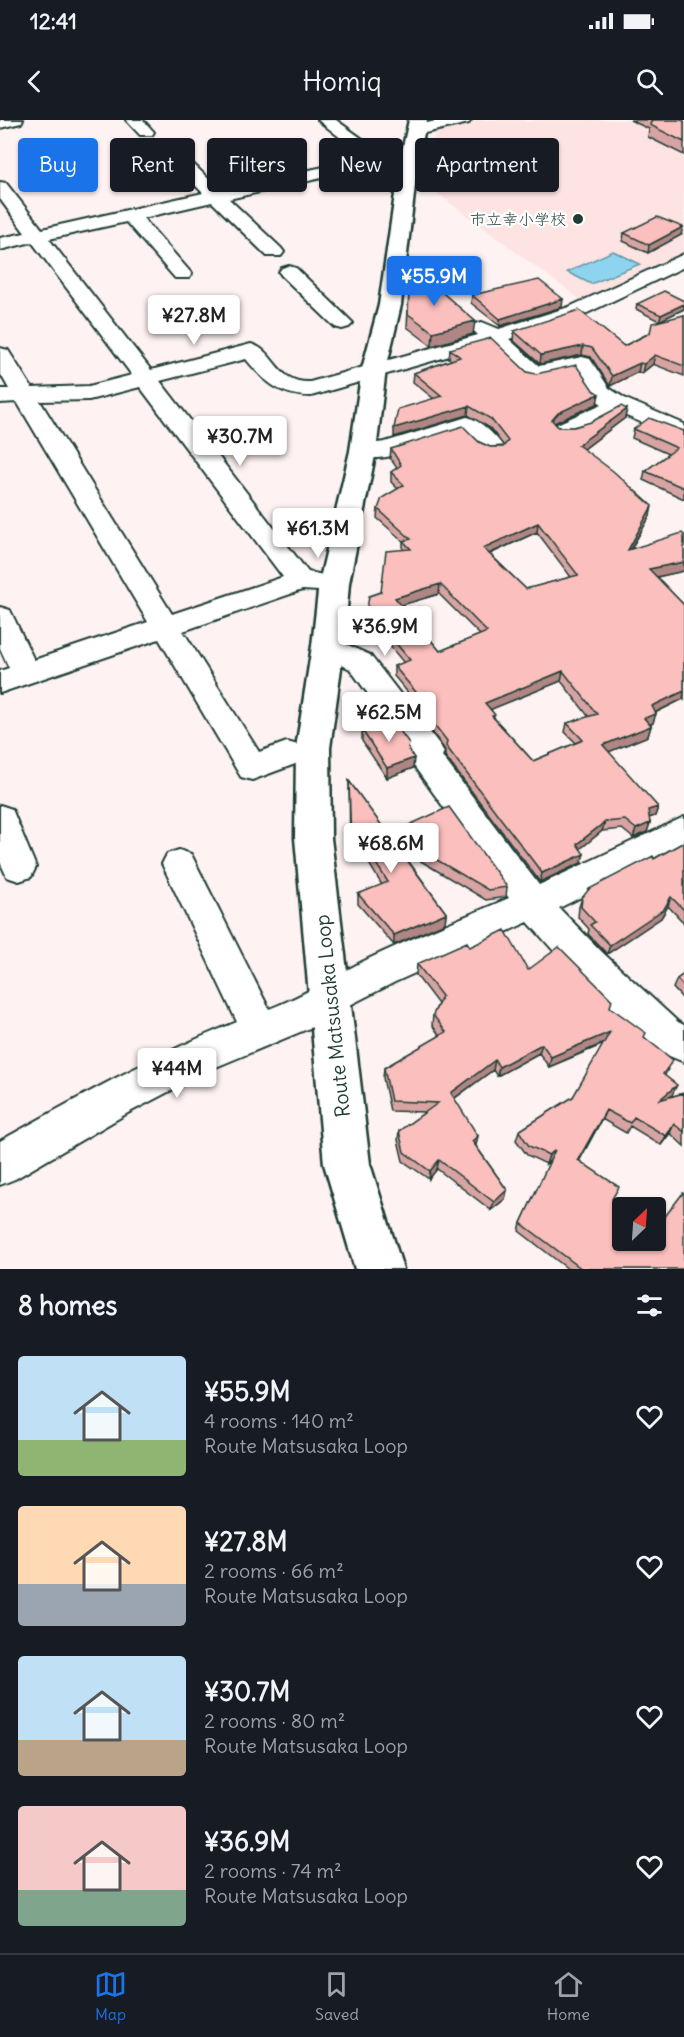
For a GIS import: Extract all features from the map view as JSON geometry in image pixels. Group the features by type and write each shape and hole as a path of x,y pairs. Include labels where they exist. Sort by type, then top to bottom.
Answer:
{"main road":[{"name":"Route Matsusaka Loop","path":"379,1269 347,1164 313,838 312,748 328,646 334,583 363,451 374,369 390,305 405,268 407,142"}],"street":[{"path":"0,123 15,120"},
{"path":"134,120 147,132"},
{"path":"326,120 376,157 407,142"},
{"path":"307,175 407,142 463,120"},
{"path":"195,176 274,252"},
{"path":"0,187 300,580"},
{"path":"0,244 234,192"},
{"path":"130,215 182,274"},
{"path":"0,396 89,393 251,351 280,384 297,390 311,388 497,336 576,311 684,260"},
{"path":"289,272 342,323"},
{"path":"467,315 485,330 497,336 503,346 534,374 582,364 601,393 618,404 679,424"},
{"path":"0,355 252,768 287,754"},
{"path":"565,429 591,419 618,404"},
{"path":"363,451 387,449 467,424 493,449"},
{"path":"0,617 13,677 300,580 334,583"},
{"path":"328,646 360,662 428,752 425,757 533,904 590,965 664,1035 684,1044"},
{"path":"0,818 19,867"},
{"path":"0,1164 112,1100 202,1053 304,1013 329,997 382,970 533,904 684,831"},
{"path":"180,864 260,1030"}],"shaded area":[{"name":"市立幸小学校","path":"473,120 523,120 527,122 538,120 684,120 684,252 581,300 436,192 559,192 559,138 434,138 435,128"}],"water":[{"path":"613,251 640,264 591,284 567,272"}],"building":[{"path":"652,120 684,121 684,142 650,125"},
{"path":"657,217 683,227 649,245 624,233"},
{"path":"414,268 475,321 433,332 408,314 409,293 413,292"},
{"path":"539,280 563,299 500,319 472,295"},
{"path":"664,291 684,301 684,304 661,315 637,304"},
{"path":"579,310 624,346 650,333 652,323 684,315 684,366 655,355 644,364 640,363 612,376 592,348 583,346 541,355 514,331"},
{"path":"491,338 527,372 536,374 576,365 593,390 599,394 558,413 552,420 558,427 574,427 591,422 621,406 627,409 578,445 613,471 652,506 628,550 682,533 684,535 684,562 649,569 684,605 684,691 652,706 656,714 644,718 651,726 603,745 658,807 648,810 650,823 636,829 625,820 605,822 577,844 584,854 542,873 446,746 447,741 420,706 426,704 394,666 410,660 367,609 369,596 381,592 386,551 411,549 403,541 411,539 378,509 382,498 404,485 391,472 401,465 391,449 463,426 479,442 490,447 503,447 508,441 491,419 469,406 394,428 398,409 442,396 414,373 460,357 450,349","holes":["538,523 578,575 526,589 483,548","440,584 487,632 440,651 395,598","563,671 597,714 567,723 583,740 533,761 492,716 495,715 485,703"]},
{"path":"649,418 684,431 684,488 645,471 677,448 634,429"},
{"path":"392,720 409,743 408,748 414,758 387,768 362,730"},
{"path":"349,781 446,913 394,935 358,894 388,882 361,840 351,844"},
{"path":"449,807 507,887 488,890 391,833"},
{"path":"684,842 684,910 671,897 664,909 610,945 590,925 595,922 581,907 582,898 589,889 653,856 654,859"},
{"path":"505,930 528,970 559,947 612,1000 610,1007 646,1033 644,1037 673,1060 663,1074 677,1085 659,1100 684,1093 684,1132 674,1124 666,1136 634,1117 630,1123 606,1110 578,1160 619,1187 612,1197 612,1251 666,1251 666,1215 684,1194 684,1269 582,1269 521,1223 555,1150 549,1155 529,1146 519,1131 573,1097 610,1032 551,1057 542,1044 499,1067 495,1060 451,1093 478,1136 472,1141 507,1190 494,1202 439,1160 430,1171 404,1152 399,1131 438,1103 391,1101 384,1068 446,1032 433,1015 442,996 417,964 467,942 470,947"},
{"path":"684,974 684,987 677,979"}],"place":[{"name":"市立幸小学校","path":"578,219"}]}
